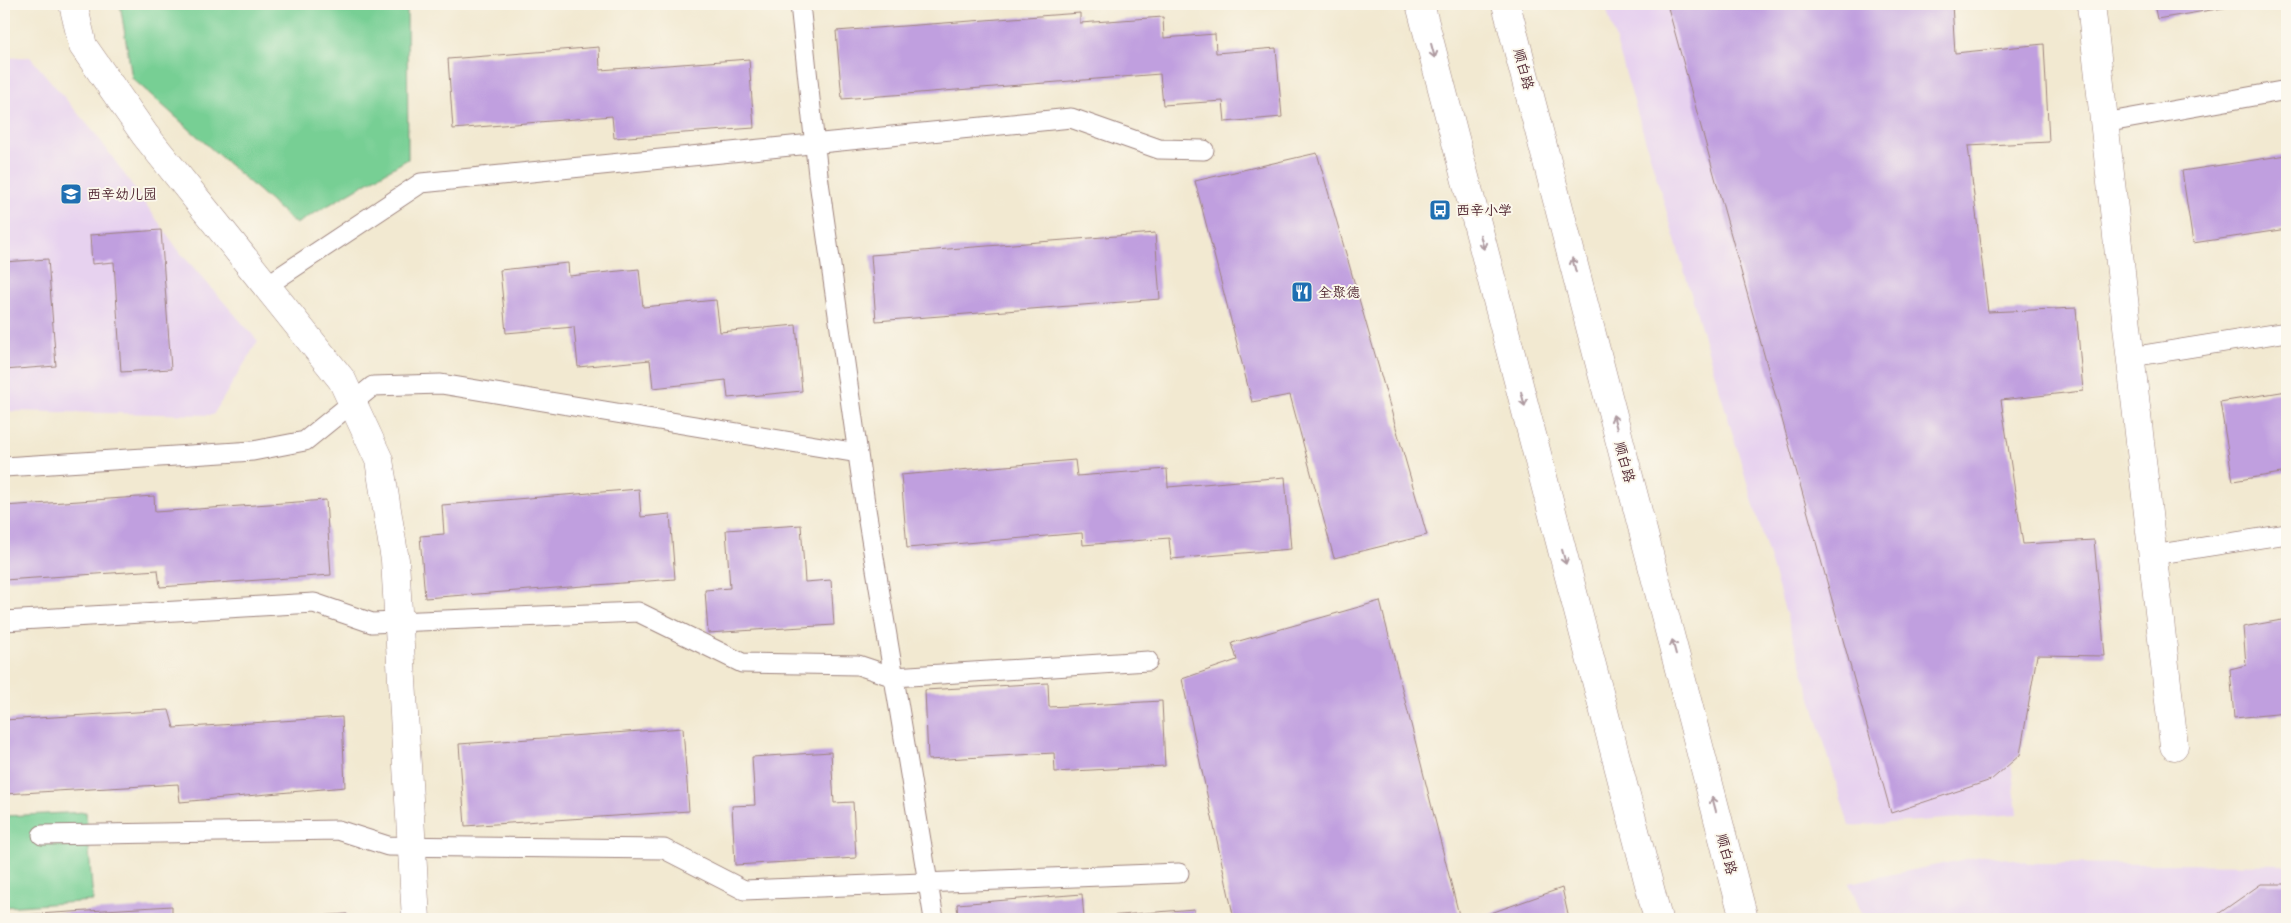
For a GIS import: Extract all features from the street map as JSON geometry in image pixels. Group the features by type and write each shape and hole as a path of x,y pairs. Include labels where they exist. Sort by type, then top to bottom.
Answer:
{"main road":[{"path":"73,4 83,46 145,135 342,380 379,460 395,560 416,919"},
{"path":"1420,4 1658,919"},
{"name":"顺白路","path":"1506,4 1744,919"},
{"path":"2091,4 2174,746"}],"lane":[{"path":"800,4 814,144 858,453 934,919"},
{"path":"2104,123 2287,90"},
{"path":"266,286 421,183 1071,118 1159,149 1204,150"},
{"path":"2131,357 2287,332"},
{"path":"4,467 253,451 306,441 373,386 441,384 858,453"},
{"path":"2153,555 2287,534"},
{"path":"4,621 314,603 372,623 638,612 742,663 858,665 894,677 1148,661"},
{"path":"42,835 338,830 388,846 664,849 744,890 1179,873"}],"shaded area":[{"path":"1605,4 1924,4 2017,814 1849,826"},
{"name":"西辛幼儿园","path":"30,57 98,137 179,251 258,341 213,415 4,411 4,58"},
{"path":"1986,855 2031,863 2287,865 2287,919 1864,919 1849,883"}],"green space":[{"path":"120,4 407,4 408,159 296,224 132,78"},
{"path":"86,812 93,901 4,907 4,816"}],"building":[{"path":"1667,4 1952,4 1955,53 2044,44 2049,142 1968,146 1988,312 2076,308 2083,391 2001,400 2023,544 2094,540 2105,656 2037,655 2020,755 1991,780 1891,813"},
{"path":"2154,4 2241,4 2241,5 2157,19"},
{"path":"1080,13 1080,23 1163,17 1164,38 1215,34 1216,53 1276,48 1282,117 1225,122 1223,101 1163,105 1160,74 842,99 836,31"},
{"path":"599,47 600,70 749,59 754,128 614,138 612,116 453,129 448,59"},
{"path":"1317,153 1427,535 1334,558 1290,395 1252,402 1195,181"},
{"path":"2287,155 2287,229 2193,243 2182,171"},
{"path":"161,230 171,369 121,372 114,262 92,264 90,235"},
{"path":"1155,233 1160,299 876,321 871,255"},
{"path":"48,259 56,366 4,370 4,262"},
{"path":"568,263 569,276 639,269 643,307 716,300 720,332 796,325 802,391 728,398 726,380 653,388 650,360 578,367 574,327 506,333 500,270"},
{"path":"2287,391 2287,472 2233,481 2220,402"},
{"path":"1075,460 1077,476 1167,469 1168,487 1285,477 1291,549 1171,559 1169,538 1083,545 1082,533 907,548 901,475"},
{"path":"639,489 641,517 670,514 675,579 425,598 420,536 444,534 442,505"},
{"path":"154,496 155,512 326,500 331,575 160,587 158,570 4,580 4,506"},
{"path":"801,525 805,582 831,580 834,625 708,633 705,590 730,588 726,530"},
{"path":"1380,601 1460,919 1234,919 1182,679 1237,660 1232,643"},
{"path":"2287,619 2287,713 2234,718 2230,669 2246,665 2243,627"},
{"path":"1048,683 1049,707 1162,701 1165,766 1055,772 1054,753 928,760 925,690"},
{"path":"169,710 174,728 342,717 345,787 180,802 178,784 4,794 4,720"},
{"path":"683,728 689,811 465,826 459,744"},
{"path":"831,752 834,803 853,802 856,858 735,865 732,806 755,805 752,757"},
{"path":"2261,884 2287,884 2287,919 2211,919"},
{"path":"1562,888 1569,919 1474,919"},
{"path":"1082,894 1084,918 1194,909 1194,919 958,919 957,904"},
{"path":"172,906 172,919 4,919 4,916"},
{"path":"347,914 347,919 289,919 289,918"}],"place":[{"name":"西辛幼儿园","path":"71,194"},
{"name":"西辛小学","path":"1440,210"},
{"name":"全聚德","path":"1302,292"}]}
